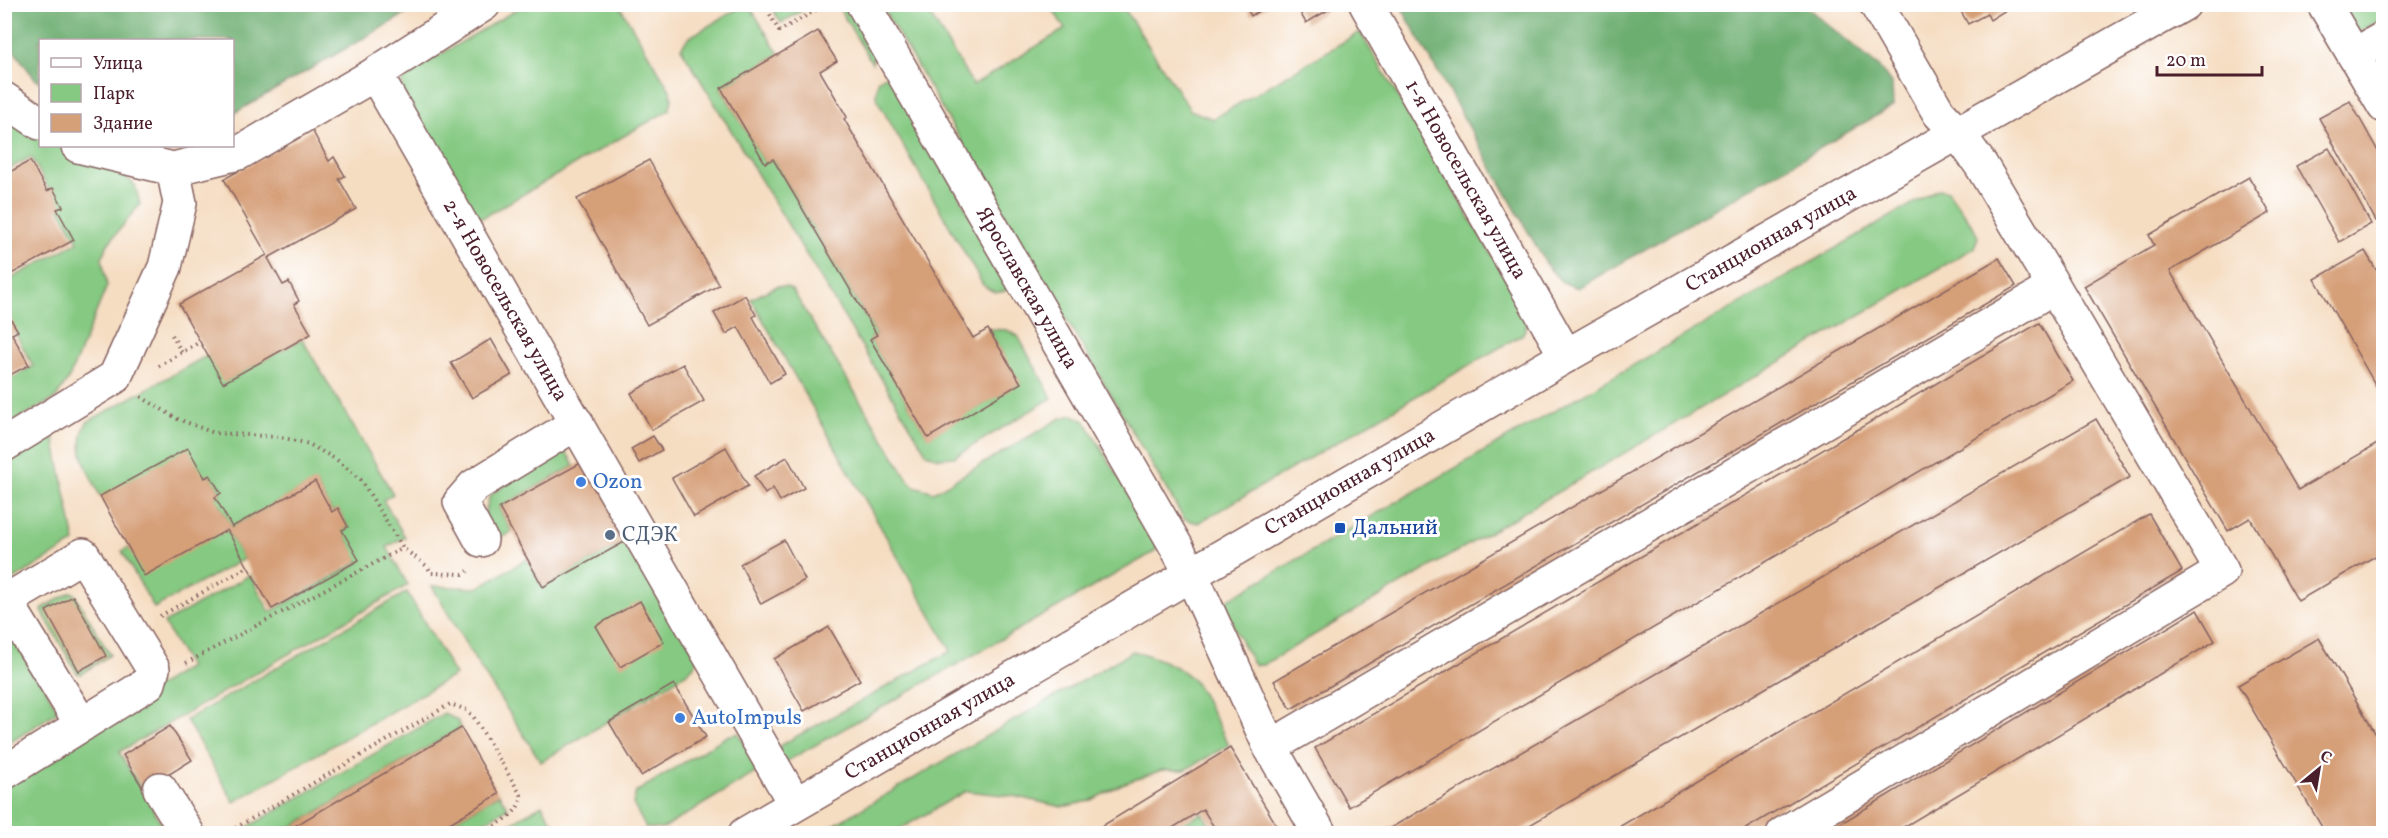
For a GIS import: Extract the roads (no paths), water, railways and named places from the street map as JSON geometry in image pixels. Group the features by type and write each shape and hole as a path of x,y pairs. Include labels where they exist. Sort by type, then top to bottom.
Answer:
{"street":[{"path":"82,147 173,169 239,153 375,74 484,4"},
{"name":"Ярославская улица","path":"863,4 1191,574 1270,747 1320,834"},
{"name":"1-я Новосельская улица","path":"1366,4 1566,356"},
{"path":"1783,834 2222,571 1981,165 1958,133 1939,113 1876,4"},
{"name":"Станционная улица","path":"746,834 1566,356 2184,4"},
{"path":"2324,4 2384,106"},
{"path":"2354,55 2384,38"},
{"name":"2-я Новосельская улица","path":"375,74 795,804"},
{"path":"4,99 39,122"},
{"path":"4,445 120,381 165,267 180,203 173,169"},
{"path":"1270,747 2054,287"},
{"path":"481,540 460,502 466,494 474,486 577,423"},
{"path":"4,773 82,725 149,683 153,669 83,555 6,601 82,725"},
{"path":"160,789 188,834"}],"place":[{"name":"Ozon","path":"581,482"},
{"name":"Дальний","path":"1340,528"},
{"name":"СДЭК","path":"610,535"},
{"name":"AutoImpuls","path":"680,718"}]}
